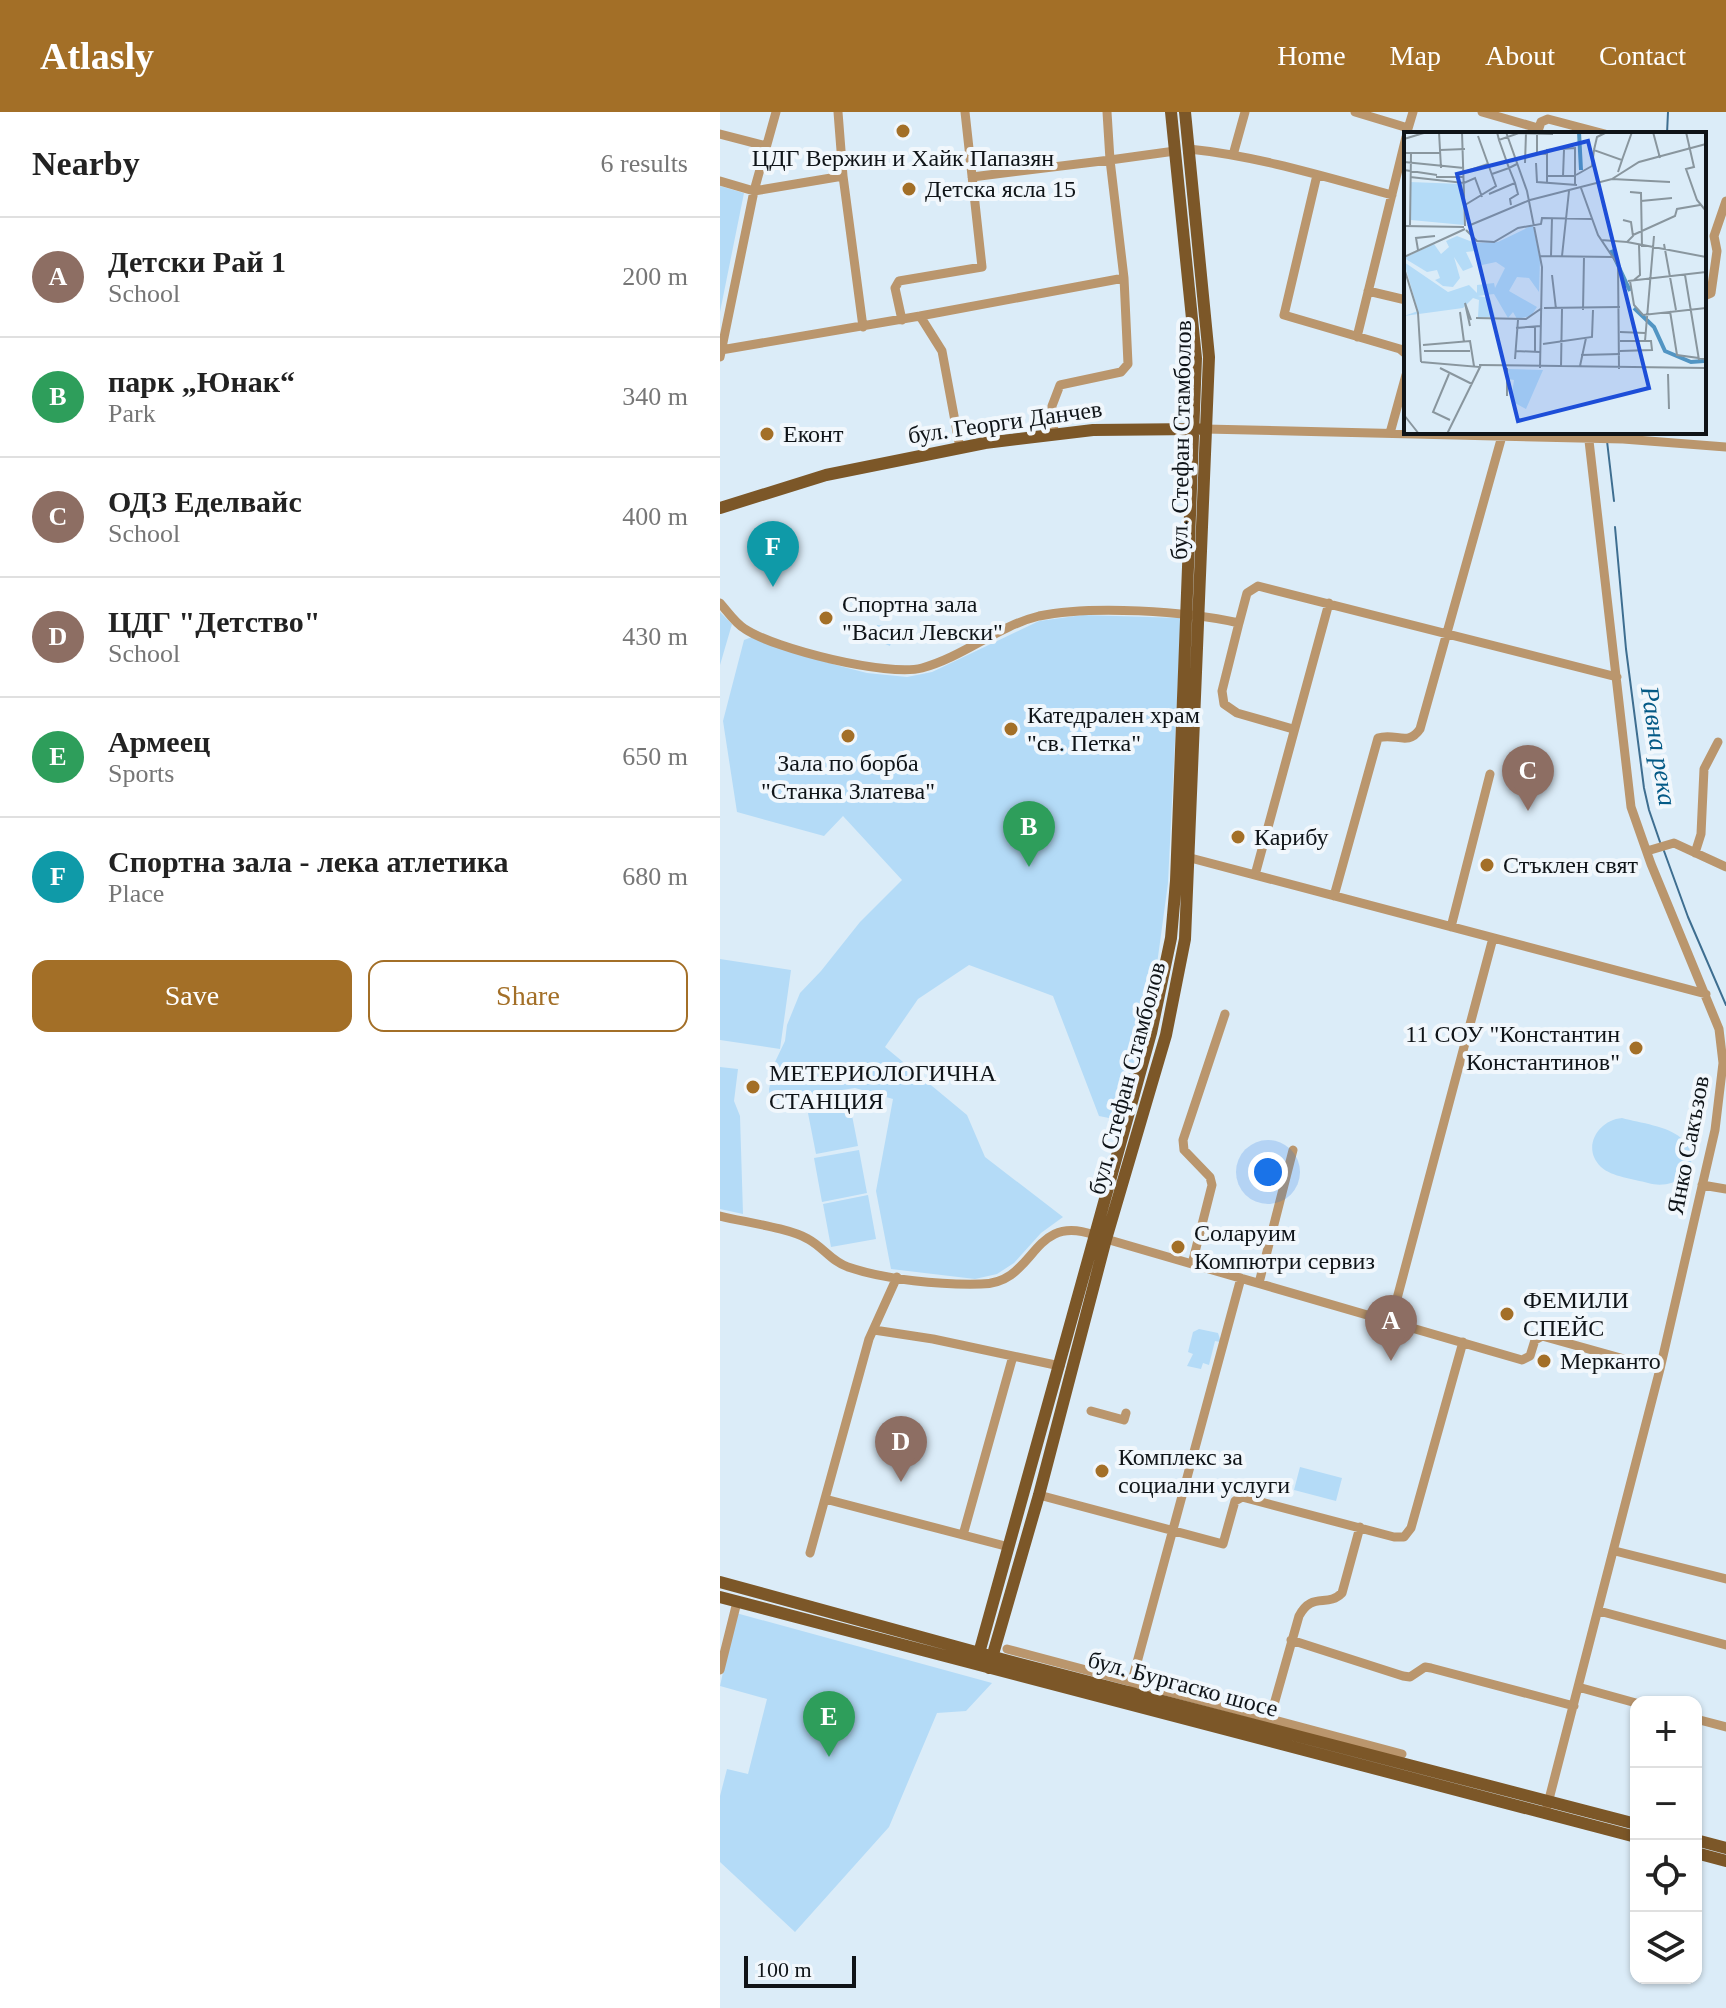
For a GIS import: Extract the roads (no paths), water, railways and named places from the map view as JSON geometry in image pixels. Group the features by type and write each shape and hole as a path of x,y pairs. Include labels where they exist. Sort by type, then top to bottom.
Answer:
{"main road":[{"name":"бул. Стефан Стамболов","path":"1171,112 1196,358 1199,429 1200,616 1184,856"},
{"name":"бул. Стефан Стамболов","path":"984,1660 1009,1547 1060,1366 1166,1035 1185,939 1186,615 1199,429 1209,357 1185,112"},
{"name":"бул. Георги Данчев","path":"720,508 826,475 960,448 1054,433 1111,429 1199,429"},
{"name":"бул. Стефан Стамболов","path":"984,1660 1039,1495 1100,1237"},
{"name":"бул. Бургаско шосе","path":"720,1582 984,1660 1130,1687 1269,1724 1630,1835"},
{"name":"бул. Бургаско шосе","path":"720,1597 984,1660 1547,1807 1630,1823"},
{"path":"1702,1842 1726,1848"},
{"path":"1702,1855 1726,1861"}],"street":[{"path":"776,112 754,191 721,354 1124,278"},
{"path":"838,112 843,176 863,327"},
{"path":"902,320 895,288 899,281 982,267 965,112"},
{"path":"1054,433 1052,406 1060,385 1121,372 1128,364 1124,278 1107,112"},
{"path":"1233,155 1245,112"},
{"path":"1355,112 1405,132"},
{"path":"1407,132 1413,112"},
{"path":"1482,112 1538,131 1542,121 1548,119 1597,132"},
{"path":"720,134 766,146"},
{"path":"1357,337 1404,145"},
{"path":"1189,149 1233,155 1392,195"},
{"path":"972,177 1175,151"},
{"path":"1317,175 1284,315 1404,352"},
{"path":"720,181 754,191 843,176"},
{"path":"1706,295 1711,293 1717,251 1714,236 1726,201"},
{"path":"1368,291 1404,300"},
{"path":"920,316 942,351 960,448"},
{"path":"1390,433 1404,382"},
{"name":"бул. Георги Данчев","path":"1199,429 1404,433"},
{"name":"бул. Георги Данчев","path":"1427,434 1589,435 1726,447"},
{"name":"Янко Сакъзов","path":"1547,1807 1660,1369 1715,1130 1723,1063 1719,1029 1655,848 1631,807 1589,435"},
{"path":"1334,896 1378,738 1385,735 1407,740 1417,734 1444,640 1449,634 1502,436"},
{"path":"1293,729 1237,713 1224,704 1222,691 1247,593 1258,586 1617,677"},
{"path":"720,603 744,629 765,638 844,661 901,670 939,662 1037,617 1078,611 1200,616 1239,623"},
{"path":"1255,875 1329,603"},
{"path":"1695,853 1701,834 1704,769 1718,742"},
{"path":"1451,927 1490,774"},
{"path":"1655,848 1674,843 1726,867"},
{"path":"1184,856 1706,994"},
{"path":"1391,1321 1493,938"},
{"path":"1192,1264 1212,1185 1210,1177 1184,1150 1183,1140 1225,1014"},
{"path":"1259,1283 1293,1150"},
{"path":"1702,1185 1726,1189"},
{"path":"720,1216 806,1237 846,1267 960,1284 998,1282 1010,1277 1045,1239 1058,1231 1071,1229 1524,1360 1530,1356 1536,1339 1542,1336 1660,1369"},
{"path":"810,1553 874,1330 897,1277"},
{"path":"1007,1649 1130,1687 1241,1278"},
{"path":"874,1330 1060,1366"},
{"path":"1039,1495 1223,1544 1235,1501 1242,1497 1397,1538 1409,1531 1463,1342"},
{"path":"963,1535 1013,1356"},
{"path":"1091,1411 1124,1420 1126,1413"},
{"path":"825,1499 1009,1547"},
{"path":"1360,1527 1342,1593 1336,1599 1310,1602 1304,1606 1291,1640 1269,1724 1402,1754"},
{"path":"1615,1551 1726,1579"},
{"path":"720,1670 737,1602"},
{"path":"1599,1611 1726,1645"},
{"path":"1291,1640 1403,1676 1410,1677 1425,1667 1431,1668 1574,1706"},
{"path":"1578,1687 1630,1701"},
{"path":"1702,1721 1726,1727"}],"waterway":[{"name":"Равна река","path":"1667,132 1668,112"},
{"name":"Равна река","path":"1607,441 1614,501"},
{"name":"Равна река","path":"1615,527 1626,649 1644,788 1660,842"},
{"name":"Равна река","path":"1664,851 1726,1005"}],"place":[{"name":"ЦДГ Вержин и Хайк Папазян","path":"903,131"},
{"name":"Детска ясла 15","path":"909,189"},
{"name":"Еконт","path":"767,434"},
{"name":"Спортна зала - лека атлетика","path":"773,587"},
{"name":"Спортна зала \"Васил Левски\"","path":"826,618"},
{"name":"Катедрален храм \"св. Петка\"","path":"1011,729"},
{"name":"Зала по борба \"Станка Златева\"","path":"848,736"},
{"name":"ОДЗ Еделвайс","path":"1528,811"},
{"name":"Карибу","path":"1238,837"},
{"name":"Стъклен свят","path":"1487,865"},
{"name":"парк „Юнак“","path":"1029,867"},
{"name":"11 СОУ \"Константин Константинов\"","path":"1636,1048"},
{"name":"МЕТЕРИОЛОГИЧНА СТАНЦИЯ","path":"753,1087"},
{"name":"Соларуим Компютри сервиз","path":"1178,1247"},
{"name":"ФЕМИЛИ СПЕЙС","path":"1507,1314"},
{"name":"Детски Рай 1","path":"1391,1361"},
{"name":"Мерканто","path":"1544,1361"},
{"name":"Комплекс за социални услуги","path":"1102,1471"},
{"name":"ЦДГ \"Детство\"","path":"901,1482"},
{"name":"Армеец","path":"829,1757"}]}
